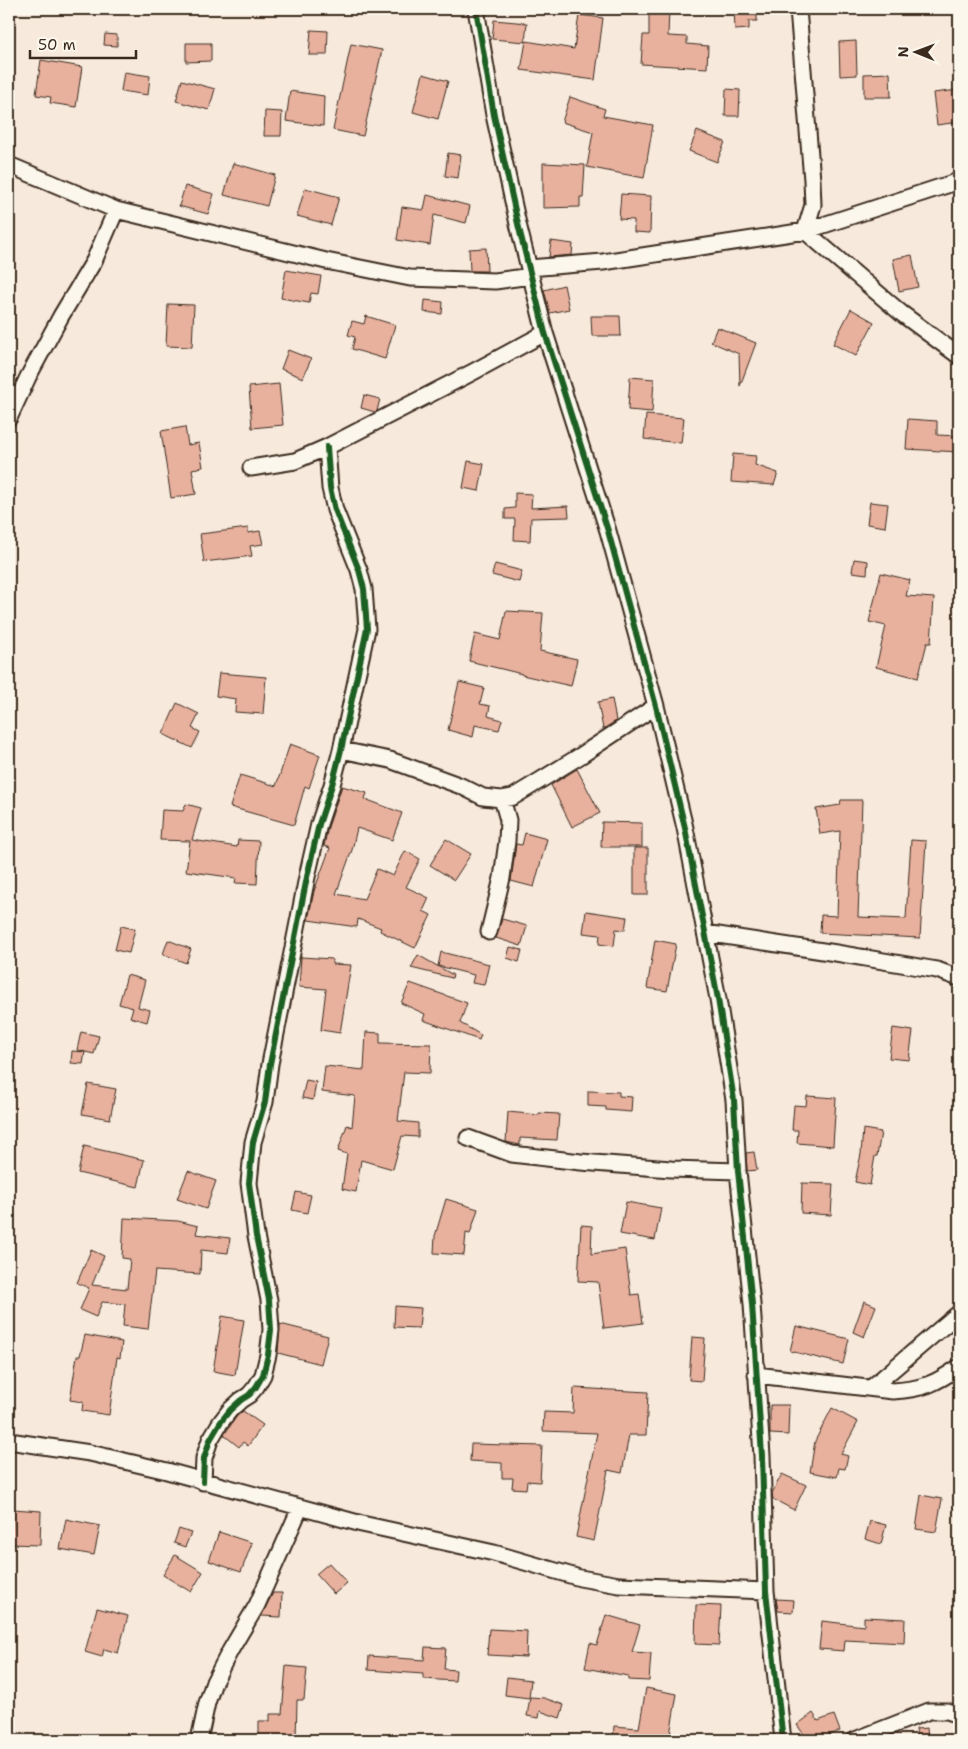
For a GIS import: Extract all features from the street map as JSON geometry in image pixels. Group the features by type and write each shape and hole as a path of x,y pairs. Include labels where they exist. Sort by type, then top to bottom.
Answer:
{"street":[{"path":"476,9 494,115 530,272 545,332 608,531 656,706 685,828 705,934 734,1100 738,1171 752,1304 762,1456 766,1591 783,1740"},
{"path":"798,9 813,205 805,231"},
{"path":"9,165 116,210 326,261 410,278 495,281 530,272 805,231 959,181"},
{"path":"9,418 28,376 94,261 116,210"},
{"path":"805,231 901,313 959,356"},
{"path":"251,468 295,461 327,447 473,372 545,332"},
{"path":"203,1482 204,1458 210,1440 230,1410 250,1395 256,1387 263,1375 268,1355 271,1330 269,1300 251,1204 249,1170 253,1142 265,1102 270,1064 307,878 319,824 341,750 367,629 364,589 359,570 335,510 330,488 327,447"},
{"path":"341,750 390,760 452,783 483,797 502,799 513,797 656,706"},
{"path":"489,932 502,878 507,841 508,820 502,799"},
{"path":"705,934 937,970 959,978"},
{"path":"468,1138 512,1154 670,1169 738,1171"},
{"path":"871,1388 959,1313"},
{"path":"756,1375 893,1391 915,1390 932,1384 959,1367"},
{"path":"9,1441 90,1453 167,1471 371,1526 494,1553 580,1578 619,1585 766,1591"},
{"path":"199,1740 207,1703 214,1682 257,1605 300,1508"},
{"path":"855,1740 929,1711 947,1711 959,1715"}],"building":[{"path":"649,9 669,9 668,36 687,37 687,44 708,46 707,68 641,64 643,35 649,35"},
{"path":"734,9 757,9 757,21 749,21 749,29 735,30"},
{"path":"579,15 603,18 595,80 521,70 526,41 574,49"},
{"path":"494,20 527,23 525,42 492,39"},
{"path":"311,30 328,31 327,55 309,55"},
{"path":"105,34 117,35 117,46 104,45"},
{"path":"856,41 857,75 840,76 839,42"},
{"path":"186,43 211,43 211,61 186,62"},
{"path":"351,44 382,50 363,136 333,130"},
{"path":"41,60 82,67 76,107 50,103 51,97 36,95"},
{"path":"124,72 150,76 148,95 121,91"},
{"path":"890,73 891,97 864,97 864,74"},
{"path":"423,74 448,81 438,119 413,112"},
{"path":"182,80 215,89 209,110 176,101"},
{"path":"726,89 740,90 739,116 725,116"},
{"path":"959,90 959,122 937,125 933,93"},
{"path":"290,91 324,96 323,126 286,121"},
{"path":"570,97 605,109 603,116 653,125 644,178 587,167 593,132 562,122"},
{"path":"265,111 282,112 281,136 264,136"},
{"path":"697,131 725,142 717,162 689,151"},
{"path":"448,153 461,155 458,178 445,176"},
{"path":"233,163 275,175 267,206 224,195"},
{"path":"543,163 585,165 583,197 580,197 580,207 543,208"},
{"path":"185,186 214,194 208,214 179,206"},
{"path":"305,188 339,197 331,225 297,216"},
{"path":"621,194 651,196 650,233 634,232 634,220 619,219"},
{"path":"427,195 470,206 466,223 434,215 430,245 397,240 402,207 424,210"},
{"path":"551,241 573,244 572,255 549,257"},
{"path":"486,248 487,271 470,271 469,249"},
{"path":"912,255 918,287 899,291 893,259"},
{"path":"286,270 321,276 318,294 311,293 309,303 281,298"},
{"path":"564,285 569,309 550,313 544,290"},
{"path":"425,300 443,302 442,314 424,312"},
{"path":"168,304 194,305 192,347 166,346"},
{"path":"851,309 874,322 856,356 833,344"},
{"path":"366,316 395,325 385,359 352,349 355,337 348,335 352,321 364,324"},
{"path":"591,316 620,316 621,336 592,336"},
{"path":"717,327 756,343 740,386 739,354 711,342"},
{"path":"288,350 311,359 303,378 281,369"},
{"path":"630,377 654,379 652,412 628,410"},
{"path":"279,384 283,425 252,428 249,387"},
{"path":"364,395 380,399 377,411 361,408"},
{"path":"646,415 684,418 681,443 644,439"},
{"path":"908,419 937,421 937,435 959,436 959,452 906,449"},
{"path":"185,427 188,445 199,443 203,467 192,469 196,494 171,498 161,431"},
{"path":"733,454 756,456 755,465 778,473 774,485 731,482"},
{"path":"468,461 484,464 479,491 463,488"},
{"path":"515,493 532,494 531,508 568,506 569,517 531,518 530,541 514,540 515,519 505,519 505,509 515,508"},
{"path":"870,502 888,504 885,527 867,524"},
{"path":"248,528 248,533 260,531 263,544 250,546 252,556 204,562 200,534"},
{"path":"854,559 868,561 867,574 852,572"},
{"path":"495,564 522,571 519,582 492,575"},
{"path":"881,573 910,580 906,596 934,598 931,643 927,643 918,678 876,667 886,626 869,622"},
{"path":"506,611 543,613 540,651 577,659 571,686 469,661 475,634 500,640"},
{"path":"219,673 266,677 263,714 235,712 236,699 216,696"},
{"path":"459,682 484,688 480,704 490,706 488,716 502,720 499,730 475,725 473,737 448,730"},
{"path":"612,699 616,721 603,729 598,702"},
{"path":"177,703 199,714 192,728 200,732 192,748 163,734"},
{"path":"290,744 320,755 309,788 305,786 294,825 230,807 240,775 276,786"},
{"path":"577,769 600,813 572,827 551,785"},
{"path":"342,786 367,793 365,799 402,813 392,840 357,828 352,850 336,894 364,899 377,869 393,876 405,851 420,859 406,887 429,898 423,911 431,915 415,948 380,931 381,928 358,919 357,927 308,920 314,891 330,848 324,846 328,827"},
{"path":"841,800 862,800 858,917 906,919 911,840 926,841 920,938 820,933 821,915 837,916 840,831 820,834 816,809 840,805"},
{"path":"186,804 201,808 192,840 237,847 238,840 259,841 257,884 235,883 236,878 186,871 190,841 160,840 162,810 183,811"},
{"path":"602,822 642,823 642,847 601,847"},
{"path":"525,833 547,839 534,887 511,881 516,844 522,845"},
{"path":"446,839 471,854 454,880 430,865"},
{"path":"634,848 648,848 648,895 634,895"},
{"path":"586,911 627,917 625,930 616,929 614,946 599,944 600,935 583,933"},
{"path":"502,919 527,926 521,946 496,938"},
{"path":"121,926 135,929 129,953 115,950"},
{"path":"168,940 191,949 186,963 163,954"},
{"path":"655,940 676,944 667,991 647,988"},
{"path":"510,947 522,950 519,962 507,958"},
{"path":"441,952 489,964 484,985 472,983 474,975 438,966"},
{"path":"418,955 453,975 452,978 411,968"},
{"path":"301,957 332,959 332,964 351,965 340,1033 321,1030 326,989 299,987"},
{"path":"127,975 145,980 138,1007 150,1010 147,1022 130,1017 133,1008 119,1004"},
{"path":"410,983 467,1003 460,1023 481,1035 479,1040 423,1020 425,1014 401,1003"},
{"path":"893,1028 913,1031 909,1060 889,1058"},
{"path":"81,1032 99,1036 94,1054 77,1050"},
{"path":"366,1032 380,1033 380,1043 431,1044 430,1073 404,1072 398,1121 418,1123 418,1137 402,1136 393,1169 361,1160 356,1192 342,1189 347,1154 338,1151 347,1125 352,1127 355,1096 322,1092 325,1066 364,1070"},
{"path":"72,1051 85,1052 83,1064 71,1063"},
{"path":"306,1080 316,1082 313,1100 302,1098"},
{"path":"88,1084 116,1089 110,1119 82,1114"},
{"path":"588,1091 619,1092 619,1096 632,1097 631,1112 588,1106"},
{"path":"807,1096 836,1098 833,1146 797,1143 798,1130 792,1130 794,1105 806,1106"},
{"path":"508,1112 539,1115 539,1113 559,1114 557,1140 520,1138 520,1145 506,1142"},
{"path":"863,1129 881,1132 870,1185 855,1182 861,1154"},
{"path":"84,1146 144,1160 138,1187 78,1173"},
{"path":"754,1152 757,1170 747,1171 746,1153"},
{"path":"188,1171 216,1181 206,1209 177,1199"},
{"path":"802,1183 833,1184 831,1215 801,1213"},
{"path":"296,1192 311,1195 307,1213 292,1210"},
{"path":"446,1199 478,1209 470,1234 466,1233 464,1255 434,1253 435,1236"},
{"path":"626,1202 661,1208 655,1240 620,1234"},
{"path":"124,1218 178,1221 198,1226 196,1234 230,1238 228,1253 201,1250 200,1274 155,1271 148,1329 123,1326 125,1304 102,1302 96,1317 80,1310 89,1288 77,1283 91,1250 104,1256 92,1285 127,1289 130,1259 122,1258"},
{"path":"581,1225 592,1226 591,1254 625,1249 631,1295 639,1294 643,1323 604,1328 598,1282 578,1281"},
{"path":"864,1301 876,1306 864,1337 853,1332"},
{"path":"395,1306 421,1308 419,1328 394,1327"},
{"path":"222,1316 244,1320 235,1375 213,1371"},
{"path":"280,1324 328,1336 321,1364 278,1353"},
{"path":"796,1326 849,1339 843,1364 790,1351"},
{"path":"85,1335 122,1342 120,1358 117,1357 109,1415 82,1411 83,1402 70,1400 77,1356 80,1356"},
{"path":"692,1337 705,1338 702,1381 689,1380"},
{"path":"574,1388 648,1392 646,1435 629,1435 622,1473 608,1470 594,1541 576,1537 597,1433 543,1431 544,1412 573,1413"},
{"path":"770,1405 789,1405 788,1435 770,1434"},
{"path":"832,1408 858,1422 841,1454 848,1456 845,1469 839,1468 837,1477 810,1472 815,1441"},
{"path":"243,1411 263,1425 248,1446 243,1442 239,1447 224,1435 237,1416"},
{"path":"471,1444 542,1446 540,1482 527,1481 526,1489 512,1488 513,1478 502,1478 502,1463 470,1461"},
{"path":"782,1474 806,1485 794,1510 773,1499 772,1493"},
{"path":"921,1495 942,1499 936,1532 916,1529"},
{"path":"13,1509 41,1511 40,1545 11,1544"},
{"path":"66,1519 100,1526 94,1555 60,1549"},
{"path":"870,1521 886,1525 881,1544 865,1539"},
{"path":"179,1529 191,1533 185,1547 174,1543"},
{"path":"219,1532 252,1543 241,1572 209,1561"},
{"path":"175,1555 203,1572 191,1592 163,1575"},
{"path":"329,1563 347,1583 334,1594 316,1574"},
{"path":"273,1593 282,1593 281,1617 261,1616"},
{"path":"776,1599 794,1600 793,1612 778,1611"},
{"path":"696,1605 721,1606 719,1645 695,1644"},
{"path":"97,1608 128,1616 118,1653 104,1649 102,1657 85,1652"},
{"path":"606,1615 640,1625 632,1652 651,1653 649,1681 628,1680 628,1676 585,1668 590,1643 597,1645"},
{"path":"864,1617 905,1619 904,1643 845,1640 844,1651 819,1649 822,1621 864,1626"},
{"path":"489,1629 527,1631 526,1657 487,1655"},
{"path":"425,1647 446,1648 444,1669 456,1670 455,1681 423,1679 423,1674 368,1670 369,1656 424,1660"},
{"path":"286,1666 307,1668 304,1700 297,1700 296,1740 259,1740 259,1721 270,1721 270,1714 282,1714"},
{"path":"507,1677 531,1680 529,1698 505,1695"},
{"path":"646,1688 677,1694 669,1740 613,1740 614,1726 639,1728"},
{"path":"530,1697 544,1698 564,1705 560,1718 540,1711 539,1718 527,1716"},
{"path":"813,1713 818,1721 834,1715 840,1731 829,1735 832,1740 808,1740 797,1725"},
{"path":"927,1728 928,1740 917,1740 916,1729"}],"cycle path":[{"path":"476,9 494,115 518,224 545,333 608,531 656,706 685,828 718,999 734,1100 738,1171 752,1304 762,1456 766,1591 783,1740"},
{"path":"203,1482 204,1458 210,1440 230,1410 256,1387 263,1375 268,1355 271,1330 269,1300 256,1236 249,1183 253,1142 265,1102 270,1064 307,877 319,824 341,750 367,629 364,589 359,570 335,510 330,488 327,447"}]}
